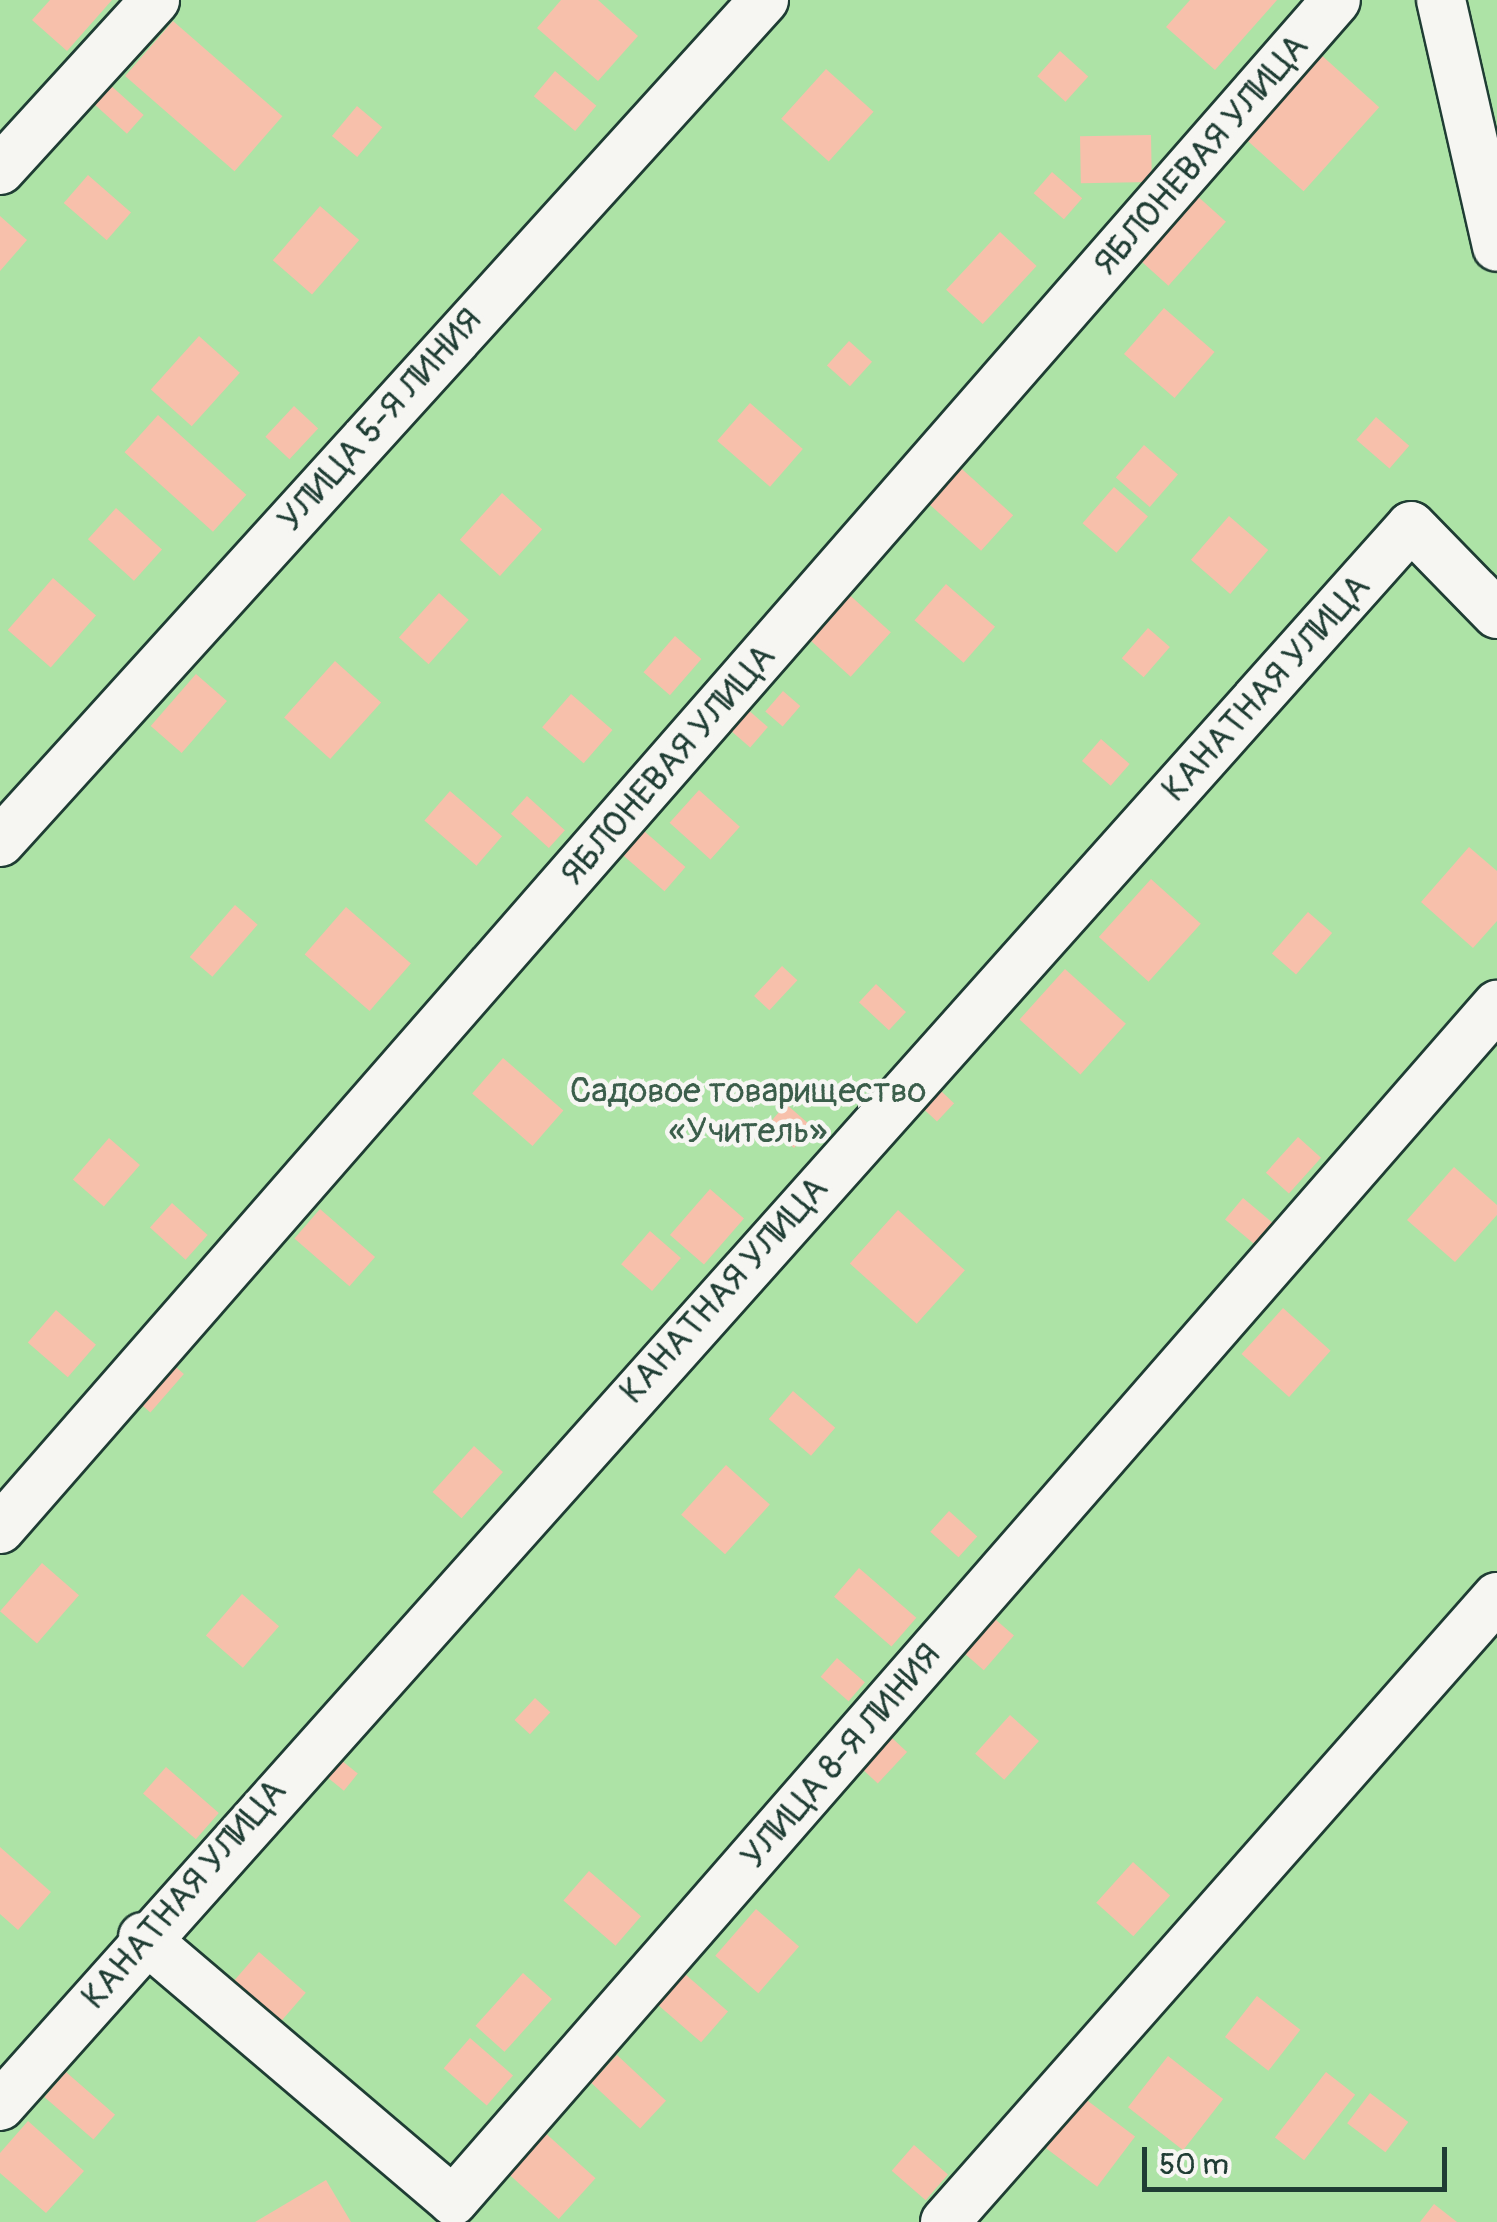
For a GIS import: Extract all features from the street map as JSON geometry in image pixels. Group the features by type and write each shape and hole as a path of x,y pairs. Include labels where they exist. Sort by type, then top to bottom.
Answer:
{"street":[{"path":"0,170 155,0"},
{"name":"УЛИЦА 5-Я ЛИНИЯ","path":"0,842 764,0"},
{"name":"ЯБЛОНЕВАЯ УЛИЦА","path":"0,1529 1336,0"},
{"path":"1442,0 1497,247"},
{"name":"КАНАТНАЯ УЛИЦА","path":"0,2106 144,1937 1412,526 1497,614"},
{"name":"УЛИЦА 8-Я ЛИНИЯ","path":"144,1937 459,2212 1497,1005"},
{"path":"945,2222 1497,1597"}],"green space":[{"name":"Садовое товарищество «Учитель»","path":"0,0 1497,0 1497,2222 0,2222"}],"building":[{"path":"50,0 112,0 67,51 32,20"},
{"path":"561,0 598,0 638,36 598,81 537,28"},
{"path":"1190,0 1277,0 1215,70 1166,27"},
{"path":"173,21 282,116 235,171 125,76"},
{"path":"1060,51 1088,76 1065,102 1037,76"},
{"path":"1319,53 1379,107 1304,191 1243,137"},
{"path":"826,69 874,112 829,162 781,119"},
{"path":"555,71 596,106 575,131 534,96"},
{"path":"108,83 144,115 127,134 91,102"},
{"path":"357,106 382,127 357,157 332,136"},
{"path":"1151,135 1152,182 1081,183 1080,136"},
{"path":"1052,172 1082,198 1064,219 1034,193"},
{"path":"88,175 131,212 107,240 64,203"},
{"path":"1194,193 1226,222 1168,286 1136,257"},
{"path":"320,206 359,240 312,294 273,260"},
{"path":"0,216 27,240 0,271"},
{"path":"1000,232 1037,266 983,324 946,290"},
{"path":"1164,308 1215,352 1175,398 1124,354"},
{"path":"199,336 240,373 192,426 151,390"},
{"path":"849,341 872,362 850,386 827,366"},
{"path":"750,403 803,449 770,487 717,441"},
{"path":"294,406 318,429 289,459 265,437"},
{"path":"158,415 246,495 213,532 125,452"},
{"path":"1376,417 1409,446 1390,469 1356,440"},
{"path":"1144,445 1178,475 1150,507 1116,477"},
{"path":"953,461 1013,515 981,551 921,497"},
{"path":"1114,487 1148,517 1116,553 1083,523"},
{"path":"502,493 542,529 500,576 460,540"},
{"path":"116,508 162,549 134,581 88,539"},
{"path":"1229,516 1268,550 1230,594 1191,560"},
{"path":"53,578 96,615 51,667 8,630"},
{"path":"946,584 995,627 964,663 915,620"},
{"path":"844,590 891,632 851,677 804,635"},
{"path":"439,593 469,620 429,664 399,638"},
{"path":"1148,628 1170,647 1144,677 1122,658"},
{"path":"675,636 701,659 670,695 644,672"},
{"path":"335,661 381,702 330,759 284,717"},
{"path":"196,674 227,701 182,753 151,726"},
{"path":"783,691 800,706 783,726 765,711"},
{"path":"571,694 613,730 584,763 542,727"},
{"path":"746,708 768,727 750,747 728,728"},
{"path":"1101,739 1130,764 1111,786 1082,761"},
{"path":"699,790 740,827 710,860 670,823"},
{"path":"450,791 502,836 476,866 424,820"},
{"path":"527,796 565,830 549,848 511,814"},
{"path":"644,831 686,867 665,891 623,855"},
{"path":"1469,847 1497,871 1497,921 1473,948 1421,902"},
{"path":"1151,879 1201,924 1149,982 1099,937"},
{"path":"235,905 258,925 212,977 190,957"},
{"path":"346,907 411,963 370,1011 305,955"},
{"path":"1308,912 1332,933 1296,975 1272,954"},
{"path":"782,966 797,980 769,1010 754,996"},
{"path":"1065,969 1126,1024 1080,1074 1019,1020"},
{"path":"876,984 906,1012 889,1030 859,1002"},
{"path":"503,1058 563,1110 533,1146 472,1093"},
{"path":"927,1078 954,1103 937,1122 910,1096"},
{"path":"786,1104 812,1127 794,1148 768,1125"},
{"path":"1298,1137 1321,1158 1289,1193 1266,1173"},
{"path":"109,1138 140,1165 104,1206 73,1180"},
{"path":"1454,1167 1497,1205 1497,1215 1455,1262 1407,1220"},
{"path":"710,1189 744,1219 704,1265 670,1235"},
{"path":"1243,1198 1275,1225 1257,1246 1225,1219"},
{"path":"172,1203 208,1235 186,1260 150,1228"},
{"path":"320,1209 375,1257 350,1286 294,1238"},
{"path":"898,1210 965,1270 917,1324 850,1264"},
{"path":"650,1231 681,1258 652,1291 621,1264"},
{"path":"1283,1308 1331,1351 1289,1397 1242,1354"},
{"path":"56,1310 96,1345 68,1377 28,1342"},
{"path":"162,1355 184,1374 150,1413 129,1393"},
{"path":"793,1391 835,1428 811,1456 769,1419"},
{"path":"474,1446 503,1472 461,1518 433,1492"},
{"path":"726,1465 770,1504 725,1554 681,1515"},
{"path":"949,1511 977,1536 959,1557 930,1532"},
{"path":"42,1563 79,1595 37,1643 0,1611"},
{"path":"859,1568 916,1618 891,1647 834,1597"},
{"path":"242,1594 279,1626 243,1668 206,1636"},
{"path":"980,1606 1014,1636 984,1670 950,1641"},
{"path":"837,1658 865,1682 849,1701 821,1677"},
{"path":"535,1698 550,1712 530,1734 515,1720"},
{"path":"1010,1715 1039,1741 1004,1780 975,1754"},
{"path":"891,1737 907,1752 878,1783 862,1768"},
{"path":"336,1756 358,1774 344,1791 322,1773"},
{"path":"166,1767 219,1813 196,1839 143,1793"},
{"path":"0,1847 51,1892 18,1930 0,1914"},
{"path":"1133,1862 1170,1895 1133,1936 1096,1903"},
{"path":"589,1871 641,1916 615,1946 563,1900"},
{"path":"756,1909 799,1946 758,1993 715,1956"},
{"path":"259,1952 306,1993 278,2025 231,1984"},
{"path":"523,1973 552,1999 504,2052 475,2026"},
{"path":"685,1974 728,2011 701,2042 658,2005"},
{"path":"1257,1996 1300,2030 1268,2071 1225,2037"},
{"path":"470,2038 513,2075 487,2106 444,2068"},
{"path":"617,2055 666,2101 640,2128 591,2083"},
{"path":"1168,2056 1223,2099 1183,2150 1128,2107"},
{"path":"66,2072 115,2115 93,2140 44,2097"},
{"path":"1326,2072 1355,2095 1304,2160 1275,2137"},
{"path":"1370,2093 1408,2122 1385,2152 1347,2123"},
{"path":"1084,2098 1135,2137 1097,2187 1046,2148"},
{"path":"28,2121 84,2171 46,2213 0,2173 0,2153"},
{"path":"542,2130 596,2178 559,2219 505,2171"},
{"path":"914,2145 948,2175 926,2200 892,2171"},
{"path":"326,2180 351,2222 255,2222"},
{"path":"1434,2204 1457,2222 1420,2222"}]}
